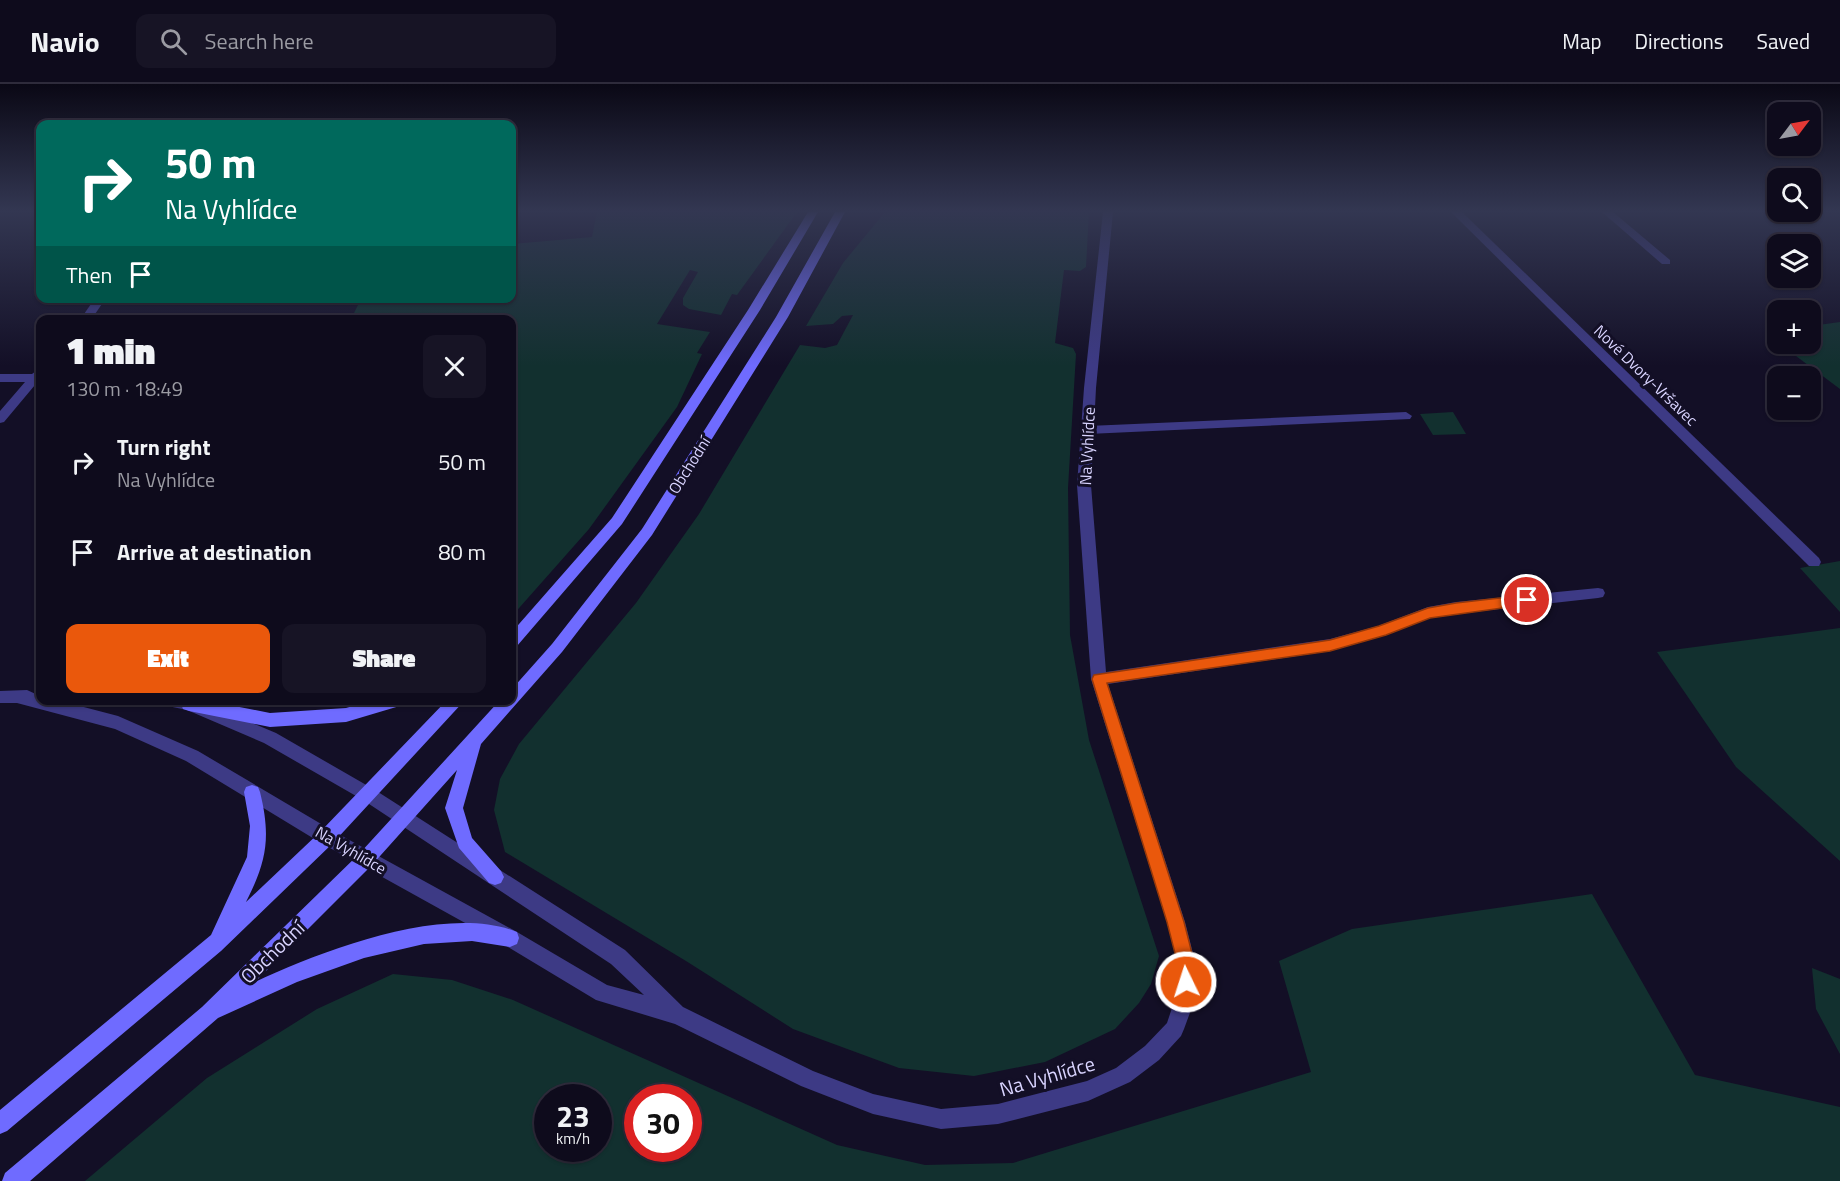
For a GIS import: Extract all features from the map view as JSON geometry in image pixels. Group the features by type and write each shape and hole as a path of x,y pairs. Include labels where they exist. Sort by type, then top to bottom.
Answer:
{"main road":[{"name":"Obchodní","path":"516,635 617,521 782,263"},
{"name":"Obchodní","path":"516,694 557,648 648,532 782,317 812,263"},
{"path":"194,705 270,720 346,715 380,705"},
{"path":"0,1124 214,945 369,795 452,705"},
{"name":"Obchodní","path":"13,1181 208,1014 366,860 506,705"},
{"path":"474,741 454,808 465,842 495,877"},
{"path":"214,945 244,886 258,849 259,820 252,792"},
{"path":"208,1014 293,974 364,950 424,935 472,932 510,938"}],"street":[{"name":"Na Vyhlídce","path":"49,705 118,723 192,756 366,860 510,938 603,993 678,1015 808,1079 873,1104 941,1119 998,1114 1088,1091 1123,1074 1152,1053 1174,1029 1185,999 1186,965 1176,922 1099,679 1084,485 1103,263"},
{"name":"Nové Dvory-Vršavec","path":"1508,263 1814,562"},
{"path":"0,378 36,375"},
{"path":"0,419 36,377"},
{"path":"1088,430 1406,416"},
{"path":"1099,679 1330,645 1381,631 1428,614 1456,608 1598,592"},
{"name":"Na Vyhlídce","path":"0,697 36,695"},
{"name":"Na Vyhlídce","path":"19,697 36,701"},
{"name":"Na Vyhlídce","path":"191,705 270,738 369,795 618,957 678,1015"}],"green space":[{"path":"516,263 760,263 737,295 732,294 721,315 689,309 683,305 683,298 698,272 690,270 657,324 710,332 697,353 702,354 677,407 589,529 516,611 516,315 353,315 359,303 516,303"},
{"path":"843,263 1086,263 1086,267 1080,271 1064,270 1055,343 1073,348 1076,354 1068,488 1070,635 1089,740 1159,956 1151,984 1139,1003 1115,1029 1045,1062 974,1076 899,1068 793,1029 686,961 505,852 494,810 500,779 519,744 636,603 699,514 800,345 825,348 837,345 853,315 842,316 833,324 806,326"},
{"path":"1840,322 1840,389 1821,375 1821,366 1809,366 1793,354 1821,354 1821,325"},
{"path":"1453,412 1466,434 1433,435 1420,414"},
{"path":"1840,561 1840,612 1800,568"},
{"path":"1840,628 1840,861 1736,767 1657,652"},
{"path":"1592,894 1695,1075 1840,1107 1840,1181 85,1181 207,1078 317,1009 393,974 452,980 513,1000 701,1084 624,1084 624,1162 702,1162 702,1085 837,1145 925,1165 1013,1163 1311,1072 1279,961 1352,929"},
{"path":"1812,968 1840,979 1840,1054 1816,1009"}],"route":[{"path":"1186,982 1186,965 1176,922 1099,679 1330,645 1381,631 1428,614 1456,608 1527,600"}]}
